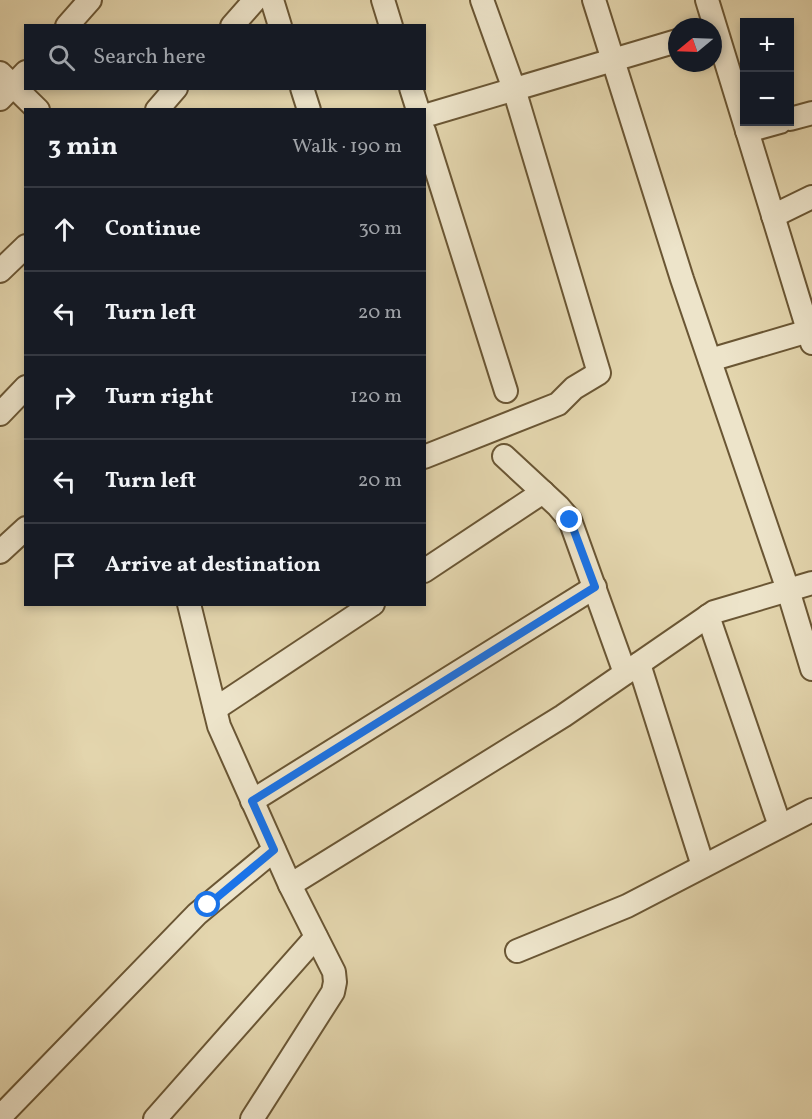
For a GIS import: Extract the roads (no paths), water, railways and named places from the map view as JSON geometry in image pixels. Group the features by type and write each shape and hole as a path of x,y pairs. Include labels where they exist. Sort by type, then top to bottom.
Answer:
{"street":[{"path":"69,24 90,0"},
{"path":"234,24 255,0"},
{"path":"272,0 279,24"},
{"path":"383,0 390,24"},
{"path":"426,457 548,409 599,373 514,90 482,0"},
{"path":"594,0 812,669"},
{"path":"707,0 711,18"},
{"path":"426,115 668,44"},
{"path":"710,360 811,335 722,54"},
{"path":"10,82 37,108"},
{"path":"159,108 174,90"},
{"path":"303,90 308,108"},
{"path":"412,90 417,108"},
{"path":"794,118 812,113"},
{"path":"747,131 765,126"},
{"path":"426,137 506,391"},
{"path":"773,216 812,197"},
{"path":"0,271 24,248"},
{"path":"0,414 24,389"},
{"path":"504,456 570,520 595,587 632,669 703,866"},
{"path":"426,570 543,492"},
{"path":"0,552 24,530"},
{"path":"290,885 564,716 708,616 812,583"},
{"path":"252,801 595,587"},
{"path":"189,606 219,726 290,885 334,972 333,992 252,1119"},
{"path":"215,709 371,606"},
{"path":"708,616 780,826"},
{"path":"517,951 627,906 812,810"},
{"path":"0,1117 197,914 274,850"},
{"path":"155,1119 316,938"}]}
